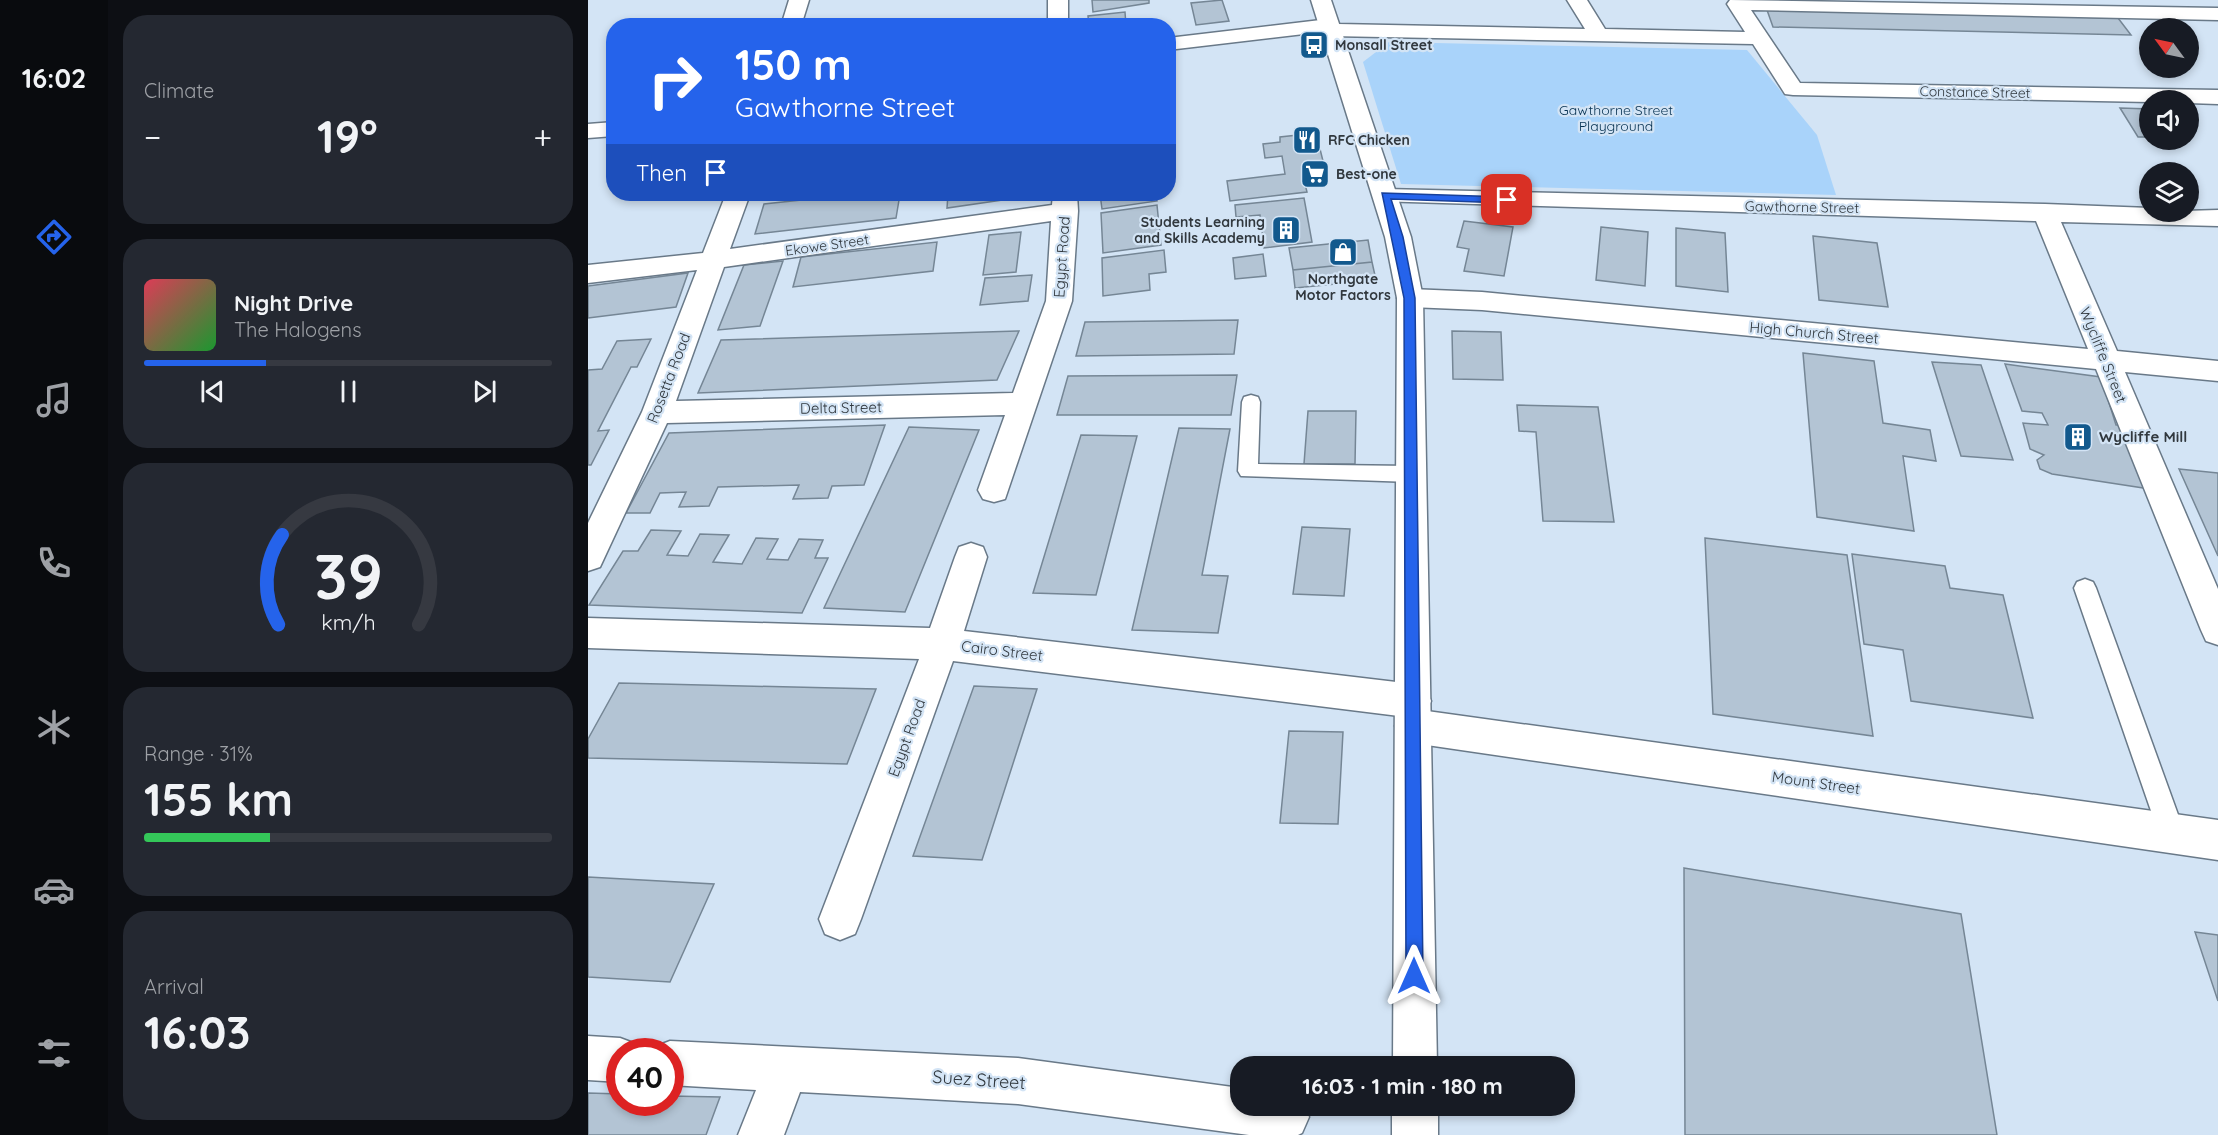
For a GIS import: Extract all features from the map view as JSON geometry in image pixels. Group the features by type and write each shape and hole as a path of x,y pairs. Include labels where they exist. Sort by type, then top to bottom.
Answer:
{"street":[{"path":"793,18 799,0"},
{"path":"1058,0 1058,18"},
{"path":"1578,0 1598,34"},
{"path":"1760,38 1737,4 2218,14"},
{"path":"1327,19 1398,237 1410,298 1415,1056"},
{"path":"1176,43 1327,19 1598,34 1760,38"},
{"name":"Constance Street","path":"1760,38 1793,89 2218,97"},
{"path":"588,132 606,130"},
{"name":"Gawthorne Street","path":"1385,196 2218,218"},
{"name":"Rosetta Road","path":"588,557 657,412 735,201"},
{"name":"Ekowe Street","path":"588,274 714,261 1065,202"},
{"name":"Egypt Road","path":"994,490 1059,301 1065,202"},
{"name":"Wycliffe Street","path":"2045,212 2218,630"},
{"name":"High Church Street","path":"1410,298 1482,301 2218,370"},
{"name":"Delta Street","path":"657,412 1024,404"},
{"name":"Egypt Road","path":"840,919 942,644 971,557"},
{"name":"Cairo Street","path":"588,633 942,644 1413,713"},
{"name":"Mount Street","path":"1413,713 2218,840"},
{"path":"588,1058 606,1059"},
{"name":"Suez Street","path":"684,1064 1018,1082 1286,1118"},
{"path":"761,1135 786,1070"},
{"path":"1415,1116 1415,1135"}],"lane":[{"path":"1251,402 1248,471 1411,474"},
{"path":"2085,588 2172,834"}],"green space":[{"name":"Gawthorne Street Playground","path":"1389,42 1747,50 1817,135 1836,195 1401,184 1363,62"}],"building":[{"path":"1092,0 1149,0 1149,3 1093,12"},
{"path":"1222,0 1229,21 1196,25 1191,3"},
{"path":"1767,10 2118,18 2131,35 1773,27"},
{"path":"1125,12 1125,18 1088,18 1088,16"},
{"path":"2120,108 2139,109 2138,137"},
{"path":"1316,133 1328,181 1305,184 1307,192 1230,201 1227,181 1285,174 1282,156 1265,158 1263,144 1280,142 1280,137"},
{"name":"Students Learning and Skills Academy","path":"1304,198 1312,242 1264,248 1260,215 1236,217 1235,205"},
{"path":"792,201 899,201 896,218 755,234 764,204"},
{"path":"948,201 995,201 947,208"},
{"path":"1101,201 1157,201 1102,209"},
{"path":"1157,205 1161,245 1103,253 1101,213"},
{"path":"1464,221 1513,227 1504,276 1464,271 1469,249 1457,247"},
{"path":"1601,227 1648,232 1645,286 1596,280"},
{"path":"1676,228 1725,233 1728,292 1676,286"},
{"path":"1021,232 1016,272 983,275 989,235"},
{"path":"1813,236 1877,243 1888,307 1819,300"},
{"path":"1368,240 1372,262 1293,270 1289,248"},
{"path":"937,242 933,271 793,287 801,257"},
{"path":"1164,250 1166,272 1149,274 1150,290 1103,296 1102,258"},
{"path":"1263,254 1266,276 1235,279 1233,258"},
{"path":"783,261 760,326 718,330 744,265"},
{"path":"1372,262 1376,280 1295,288 1293,270"},
{"path":"688,273 676,307 588,318 588,286"},
{"path":"1032,275 1028,301 980,305 985,278"},
{"path":"1238,320 1234,354 1076,356 1085,322"},
{"path":"1019,331 997,380 698,393 721,340"},
{"path":"1452,331 1501,332 1503,380 1453,379"},
{"path":"651,339 637,367 631,367 598,431 609,430 591,465 588,465 588,370 602,369 617,341"},
{"path":"1803,353 1874,361 1883,423 1930,430 1936,461 1903,456 1914,531 1817,517"},
{"path":"1932,362 1981,365 2013,460 1961,456"},
{"name":"Wycliffe Mill","path":"2005,364 2101,377 2116,425 2123,425 2150,489 2052,474 2040,469 2037,460 2044,455 2030,449 2023,423 2048,425 2042,413 2022,411"},
{"path":"1237,375 1231,415 1057,415 1068,376"},
{"path":"1517,405 1598,407 1614,522 1543,521 1536,432 1519,431"},
{"path":"1308,411 1356,411 1355,464 1304,464"},
{"path":"885,425 864,485 832,486 828,498 793,499 799,485 718,487 709,506 679,507 686,492 660,493 650,513 626,513 669,433"},
{"path":"909,427 979,430 905,612 824,608"},
{"path":"1179,428 1230,429 1202,575 1228,576 1218,633 1132,630"},
{"path":"1081,435 1137,436 1096,595 1033,593"},
{"path":"2179,469 2218,473 2218,556"},
{"path":"1302,527 1350,529 1344,596 1293,594"},
{"path":"651,530 681,531 667,555 688,556 700,534 729,535 713,562 742,564 756,538 778,539 767,559 788,560 799,539 823,540 815,558 828,558 802,613 589,605 623,551 638,551"},
{"path":"1705,538 1847,555 1873,736 1713,714"},
{"path":"1852,554 1945,566 1950,588 2003,595 2033,718 1911,701 1903,650 1864,644"},
{"path":"619,683 876,689 847,764 588,758 588,739"},
{"path":"974,686 1037,689 982,860 913,856"},
{"path":"1289,731 1343,732 1338,824 1280,823"},
{"path":"1684,868 1961,914 1997,1135 1685,1135"},
{"path":"588,877 714,884 670,982 588,977"},
{"path":"2195,932 2218,935 2218,1001"},
{"path":"588,1093 606,1094 606,1116 684,1116 684,1096 720,1097 706,1135 588,1135"}],"place":[{"name":"Monsall Street","path":"1314,45"},
{"name":"RFC Chicken","path":"1307,140"},
{"name":"Best-one","path":"1315,174"},
{"name":"Students Learning and Skills Academy","path":"1286,230"},
{"name":"Northgate Motor Factors","path":"1343,252"},
{"name":"Wycliffe Mill","path":"2078,437"}],"route":[{"path":"1414,976 1410,298 1398,237 1385,196 1507,200"}]}
